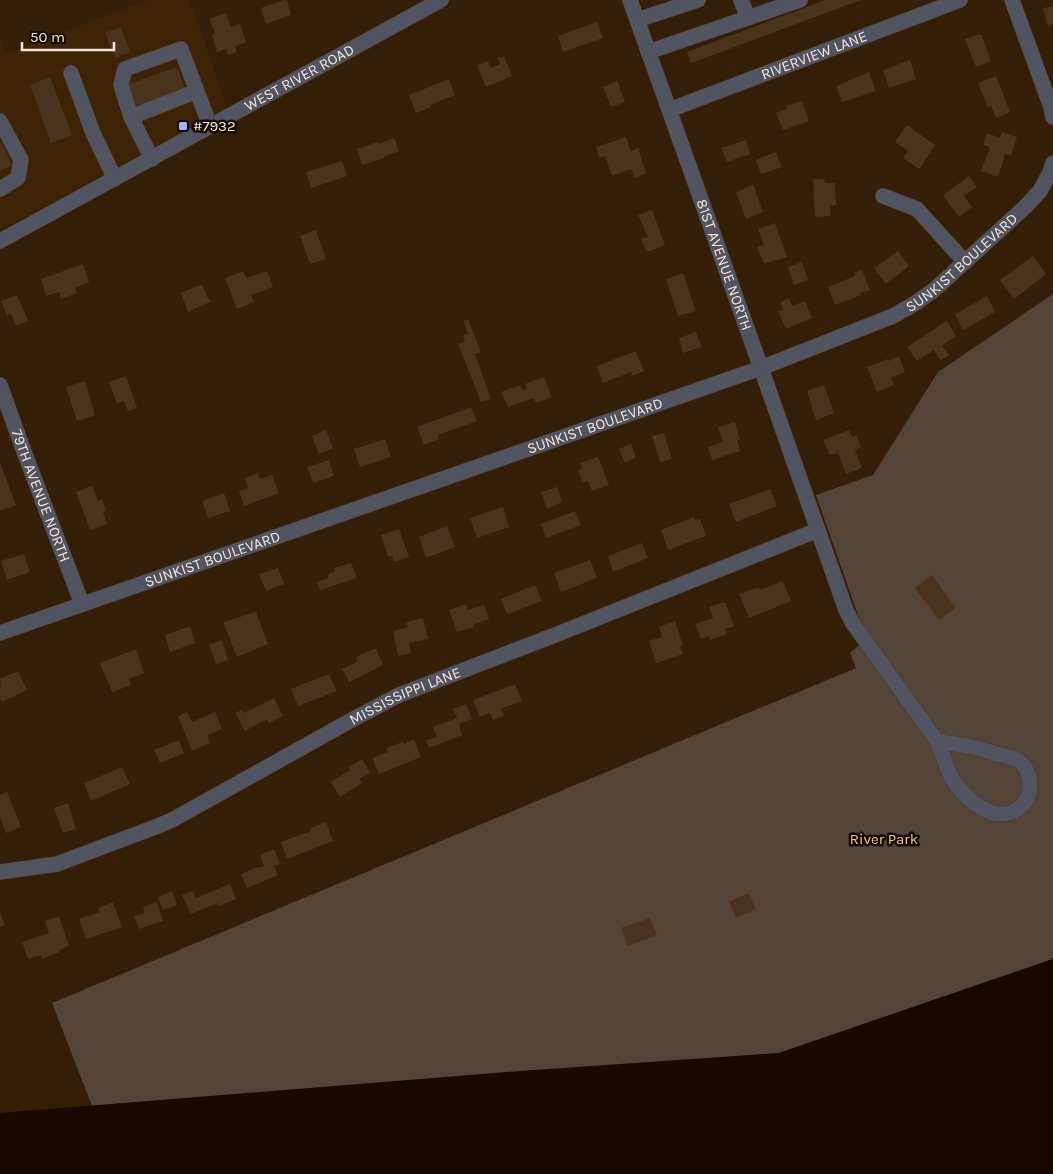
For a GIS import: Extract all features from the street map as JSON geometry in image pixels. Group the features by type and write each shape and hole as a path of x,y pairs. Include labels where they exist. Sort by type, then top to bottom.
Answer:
{"street":[{"name":"WEST RIVER ROAD","path":"0,241 441,0"},
{"name":"81ST AVENUE NORTH","path":"630,0 762,368 846,610 852,622 937,741 944,756 947,770 954,782 975,803 989,812 999,814 1012,812 1024,803 1029,795 1031,784 1029,774 1020,762 1010,757 968,746 937,741"},
{"path":"637,20 698,0"},
{"path":"741,0 748,18"},
{"path":"648,52 800,0"},
{"name":"RIVERVIEW LANE","path":"669,110 960,0"},
{"path":"1012,0 1053,117"},
{"path":"152,159 131,117 121,85 124,69 181,49 210,126"},
{"path":"71,73 93,133 115,179"},
{"path":"131,117 196,91"},
{"path":"0,121 21,160 18,178 0,189"},
{"name":"SUNKIST BOULEVARD","path":"0,633 762,368 893,316 934,290 1030,202 1040,191 1053,167"},
{"path":"883,196 917,209 965,262"},
{"name":"79TH AVENUE NORTH","path":"0,385 82,604"},
{"name":"MISSISSIPPI LANE","path":"0,872 56,864 158,826 399,695 818,530"}],"shaded area":[{"path":"147,0 190,0 227,108 0,231 0,38 6,54"},
{"path":"1053,959 1053,1174 0,1174 0,1113 520,1071 779,1053"}],"green space":[{"name":"River Park","path":"1053,294 1053,959 779,1053 92,1106 52,1003 856,668 850,653 868,638 860,621 816,495 873,475 938,372"}],"building":[{"path":"287,0 291,15 266,24 261,8"},
{"path":"825,0 861,0 691,63 687,52"},
{"path":"1053,5 1053,24 1048,26 1043,9"},
{"path":"226,13 231,27 240,24 246,42 235,46 237,52 228,55 226,49 217,52 212,35 215,33 209,19"},
{"path":"597,22 603,38 563,52 558,36"},
{"path":"121,27 130,52 115,58 105,33"},
{"path":"981,34 991,61 976,67 965,39"},
{"path":"504,56 512,76 486,87 477,65 488,61 491,68 500,64 498,58"},
{"path":"910,60 916,79 889,88 883,70"},
{"path":"177,67 185,89 134,107 126,85"},
{"path":"869,72 876,91 842,102 836,86"},
{"path":"996,76 1010,112 996,118 991,106 988,107 978,83"},
{"path":"50,77 72,135 51,143 30,85"},
{"path":"449,79 455,95 416,113 409,95"},
{"path":"617,81 625,102 611,107 603,87"},
{"path":"802,101 809,121 783,130 776,113 787,109 786,106"},
{"path":"907,125 935,145 919,169 903,158 908,151 895,142"},
{"path":"1002,132 1017,137 1011,156 1005,154 998,177 981,171 990,147 983,145 987,133 1000,138"},
{"path":"626,137 631,151 638,148 646,173 635,178 631,169 612,176 605,156 599,158 596,147"},
{"path":"394,138 399,151 362,165 357,149"},
{"path":"746,140 750,154 727,162 721,148"},
{"path":"0,141 12,165 0,171"},
{"path":"776,152 782,167 761,174 756,160"},
{"path":"342,161 347,176 311,188 306,172"},
{"path":"969,176 977,187 964,196 972,207 959,217 943,195"},
{"path":"813,179 824,179 825,183 835,183 836,205 830,205 831,216 815,217"},
{"path":"753,185 763,212 746,219 736,192"},
{"path":"652,210 665,245 647,252 641,239 648,237 638,215"},
{"path":"775,223 787,257 764,264 757,247 764,245 758,229"},
{"path":"316,230 326,259 310,264 300,236"},
{"path":"898,251 909,266 886,284 874,268"},
{"path":"1033,256 1046,274 1014,299 1000,280"},
{"path":"802,262 808,280 794,285 788,267"},
{"path":"83,264 89,282 75,288 77,293 61,299 59,292 46,296 41,279"},
{"path":"862,270 870,290 835,305 828,287 855,276 854,273"},
{"path":"243,271 247,278 267,271 273,287 251,295 254,302 237,309 225,278"},
{"path":"683,273 696,311 678,316 666,279"},
{"path":"202,284 210,302 188,312 181,293"},
{"path":"17,295 28,321 16,326 11,314 7,316 1,301"},
{"path":"987,296 995,312 963,330 955,314"},
{"path":"789,298 792,306 805,301 812,318 786,329 778,311 784,310 780,302"},
{"path":"468,319 481,352 475,354 491,399 481,402 458,344 465,342 463,335 468,333 463,321"},
{"path":"947,321 956,336 942,346 949,355 940,360 934,350 917,361 907,347"},
{"path":"696,332 702,347 683,353 679,338"},
{"path":"636,351 644,371 632,376 631,372 603,383 597,366"},
{"path":"899,356 905,372 891,378 894,385 877,392 867,367"},
{"path":"126,376 137,408 128,411 124,401 117,404 109,382"},
{"path":"544,377 552,397 536,403 533,398 508,407 501,392 520,385 522,390 527,388 525,384"},
{"path":"85,381 95,415 77,421 66,387"},
{"path":"824,385 834,413 816,420 807,391"},
{"path":"471,407 477,421 438,435 439,439 424,445 417,427"},
{"path":"735,422 740,439 737,440 740,451 712,460 708,447 723,442 718,427"},
{"path":"326,430 333,448 319,454 312,436"},
{"path":"849,430 852,437 856,435 861,447 855,450 862,468 846,474 838,453 830,455 823,440"},
{"path":"664,433 672,459 660,462 652,436"},
{"path":"385,439 391,457 360,467 354,449"},
{"path":"631,444 636,458 625,463 619,449"},
{"path":"598,457 609,485 592,491 588,481 583,483 578,470 582,468 580,463"},
{"path":"329,460 334,476 313,483 307,467"},
{"path":"0,463 16,505 0,511"},
{"path":"258,473 260,479 272,475 279,493 244,506 239,491 248,488 245,478"},
{"path":"92,486 98,501 102,499 106,511 103,512 107,524 90,530 76,492"},
{"path":"557,487 562,502 547,509 541,492"},
{"path":"770,489 777,506 736,522 729,504"},
{"path":"224,493 230,511 208,518 202,501"},
{"path":"503,507 509,527 477,538 470,518"},
{"path":"575,511 581,525 546,538 541,524"},
{"path":"694,517 695,520 700,519 706,536 668,550 661,530"},
{"path":"447,526 455,547 426,558 419,537"},
{"path":"399,529 409,557 394,562 392,556 388,556 381,535"},
{"path":"642,543 648,558 613,572 608,556"},
{"path":"24,554 30,572 7,580 1,561"},
{"path":"590,560 597,578 561,592 554,573"},
{"path":"351,563 357,578 320,590 317,582 328,578 328,574 335,571 334,568"},
{"path":"278,568 284,584 266,591 259,574"},
{"path":"932,575 956,608 939,620 915,588"},
{"path":"783,581 791,601 749,618 739,594 759,587 760,590"},
{"path":"535,585 542,601 507,614 501,599"},
{"path":"725,602 734,626 725,629 727,634 710,640 709,636 701,639 695,624 713,618 709,607"},
{"path":"466,604 468,610 484,605 489,619 473,625 474,627 457,632 449,610"},
{"path":"256,612 268,644 237,657 223,622"},
{"path":"423,618 428,639 409,643 411,653 398,656 393,631 408,627 406,622"},
{"path":"675,621 683,645 680,646 683,654 656,663 649,641 662,637 659,627"},
{"path":"190,626 195,643 170,652 165,635"},
{"path":"222,640 228,660 216,664 209,645"},
{"path":"376,648 383,665 349,682 342,669 357,662 356,657"},
{"path":"136,649 144,673 129,679 131,685 112,692 100,663"},
{"path":"18,671 27,690 2,702 0,698 0,679"},
{"path":"329,674 337,691 298,706 291,689"},
{"path":"515,684 522,701 501,709 504,716 493,720 490,713 480,717 473,700"},
{"path":"274,698 283,716 269,723 267,719 245,731 235,713 242,710 244,713"},
{"path":"466,704 472,719 459,724 462,735 429,748 426,740 437,737 433,727 457,718 453,709"},
{"path":"187,712 192,722 215,712 222,729 207,735 210,743 192,751 178,716"},
{"path":"414,739 421,757 379,774 372,758 388,752 386,748 403,742 404,744"},
{"path":"179,740 184,753 160,763 154,750"},
{"path":"362,759 370,773 359,779 362,783 340,797 331,782 350,770 349,767"},
{"path":"122,767 130,784 91,801 84,783"},
{"path":"7,792 21,827 6,833 0,817 0,795"},
{"path":"68,803 76,829 63,833 54,808"},
{"path":"326,822 333,841 287,859 281,842 311,831 310,828"},
{"path":"274,849 280,864 274,866 278,875 247,888 241,874 264,866 260,855"},
{"path":"230,884 236,899 219,906 218,903 191,914 182,895 193,891 196,898"},
{"path":"172,891 177,905 163,910 158,897"},
{"path":"749,893 756,909 736,918 729,902"},
{"path":"113,902 122,927 86,939 79,919 100,912 98,908"},
{"path":"157,902 163,921 139,929 134,916 145,913 143,907"},
{"path":"0,912 5,925 0,927"},
{"path":"59,916 69,946 59,950 60,952 42,959 41,955 28,959 22,942 49,933 45,921"},
{"path":"650,918 657,935 628,946 621,928"}],"place":[{"name":"#7932","path":"183,126"}]}
